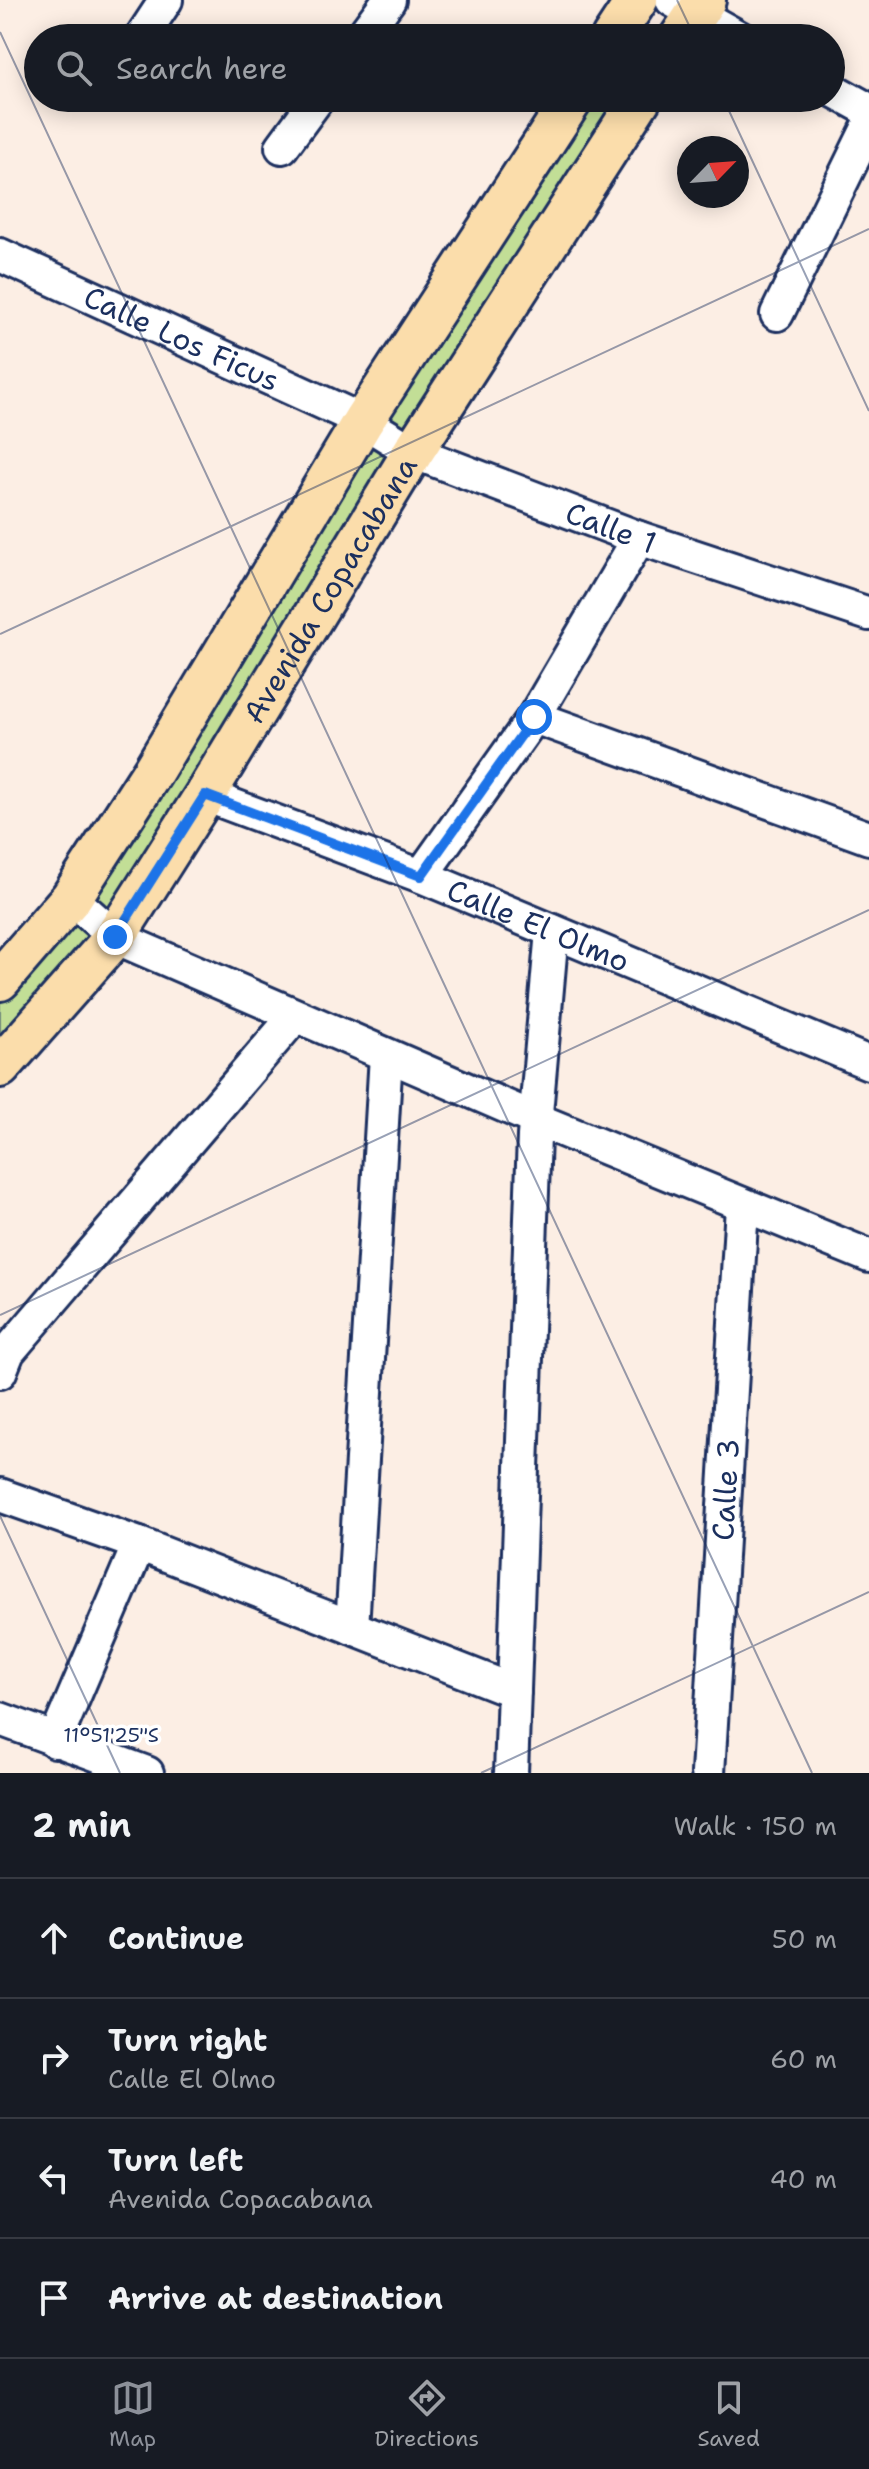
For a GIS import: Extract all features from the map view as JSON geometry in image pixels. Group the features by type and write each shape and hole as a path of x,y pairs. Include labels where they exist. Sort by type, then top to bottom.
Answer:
{"main road":[{"path":"621,24 637,0"},
{"name":"Avenida Copacabana","path":"0,980 71,898 153,771 363,421 564,112"},
{"name":"Avenida Copacabana","path":"0,1067 115,937 413,452 632,112"}],"street":[{"path":"150,24 166,0"},
{"path":"371,24 389,0"},
{"path":"688,13 711,24"},
{"path":"845,97 869,110"},
{"path":"282,147 308,112"},
{"path":"777,314 869,126"},
{"name":"Calle Los Ficus","path":"0,255 363,421"},
{"name":"Calle 1","path":"363,421 413,452 639,538 869,614"},
{"path":"421,876 534,717 639,538"},
{"path":"534,717 869,838"},
{"name":"Calle El Olmo","path":"205,795 421,876 869,1063"},
{"path":"71,898 115,937 535,1119 869,1256"},
{"path":"511,1773 535,1119 552,931"},
{"path":"0,1372 8,1352 295,1016"},
{"path":"352,1628 386,1055"},
{"name":"Calle 3","path":"708,1773 742,1206"},
{"path":"0,1495 139,1544 514,1691"},
{"path":"55,1741 139,1544"},
{"path":"0,1719 147,1773"}],"green space":[{"path":"572,112 624,112 416,435 376,413"},
{"path":"365,433 401,459 117,920 84,893"},
{"path":"68,917 97,941 0,1051 0,995"}],"route":[{"path":"115,937 205,795 421,876 534,717"}]}
